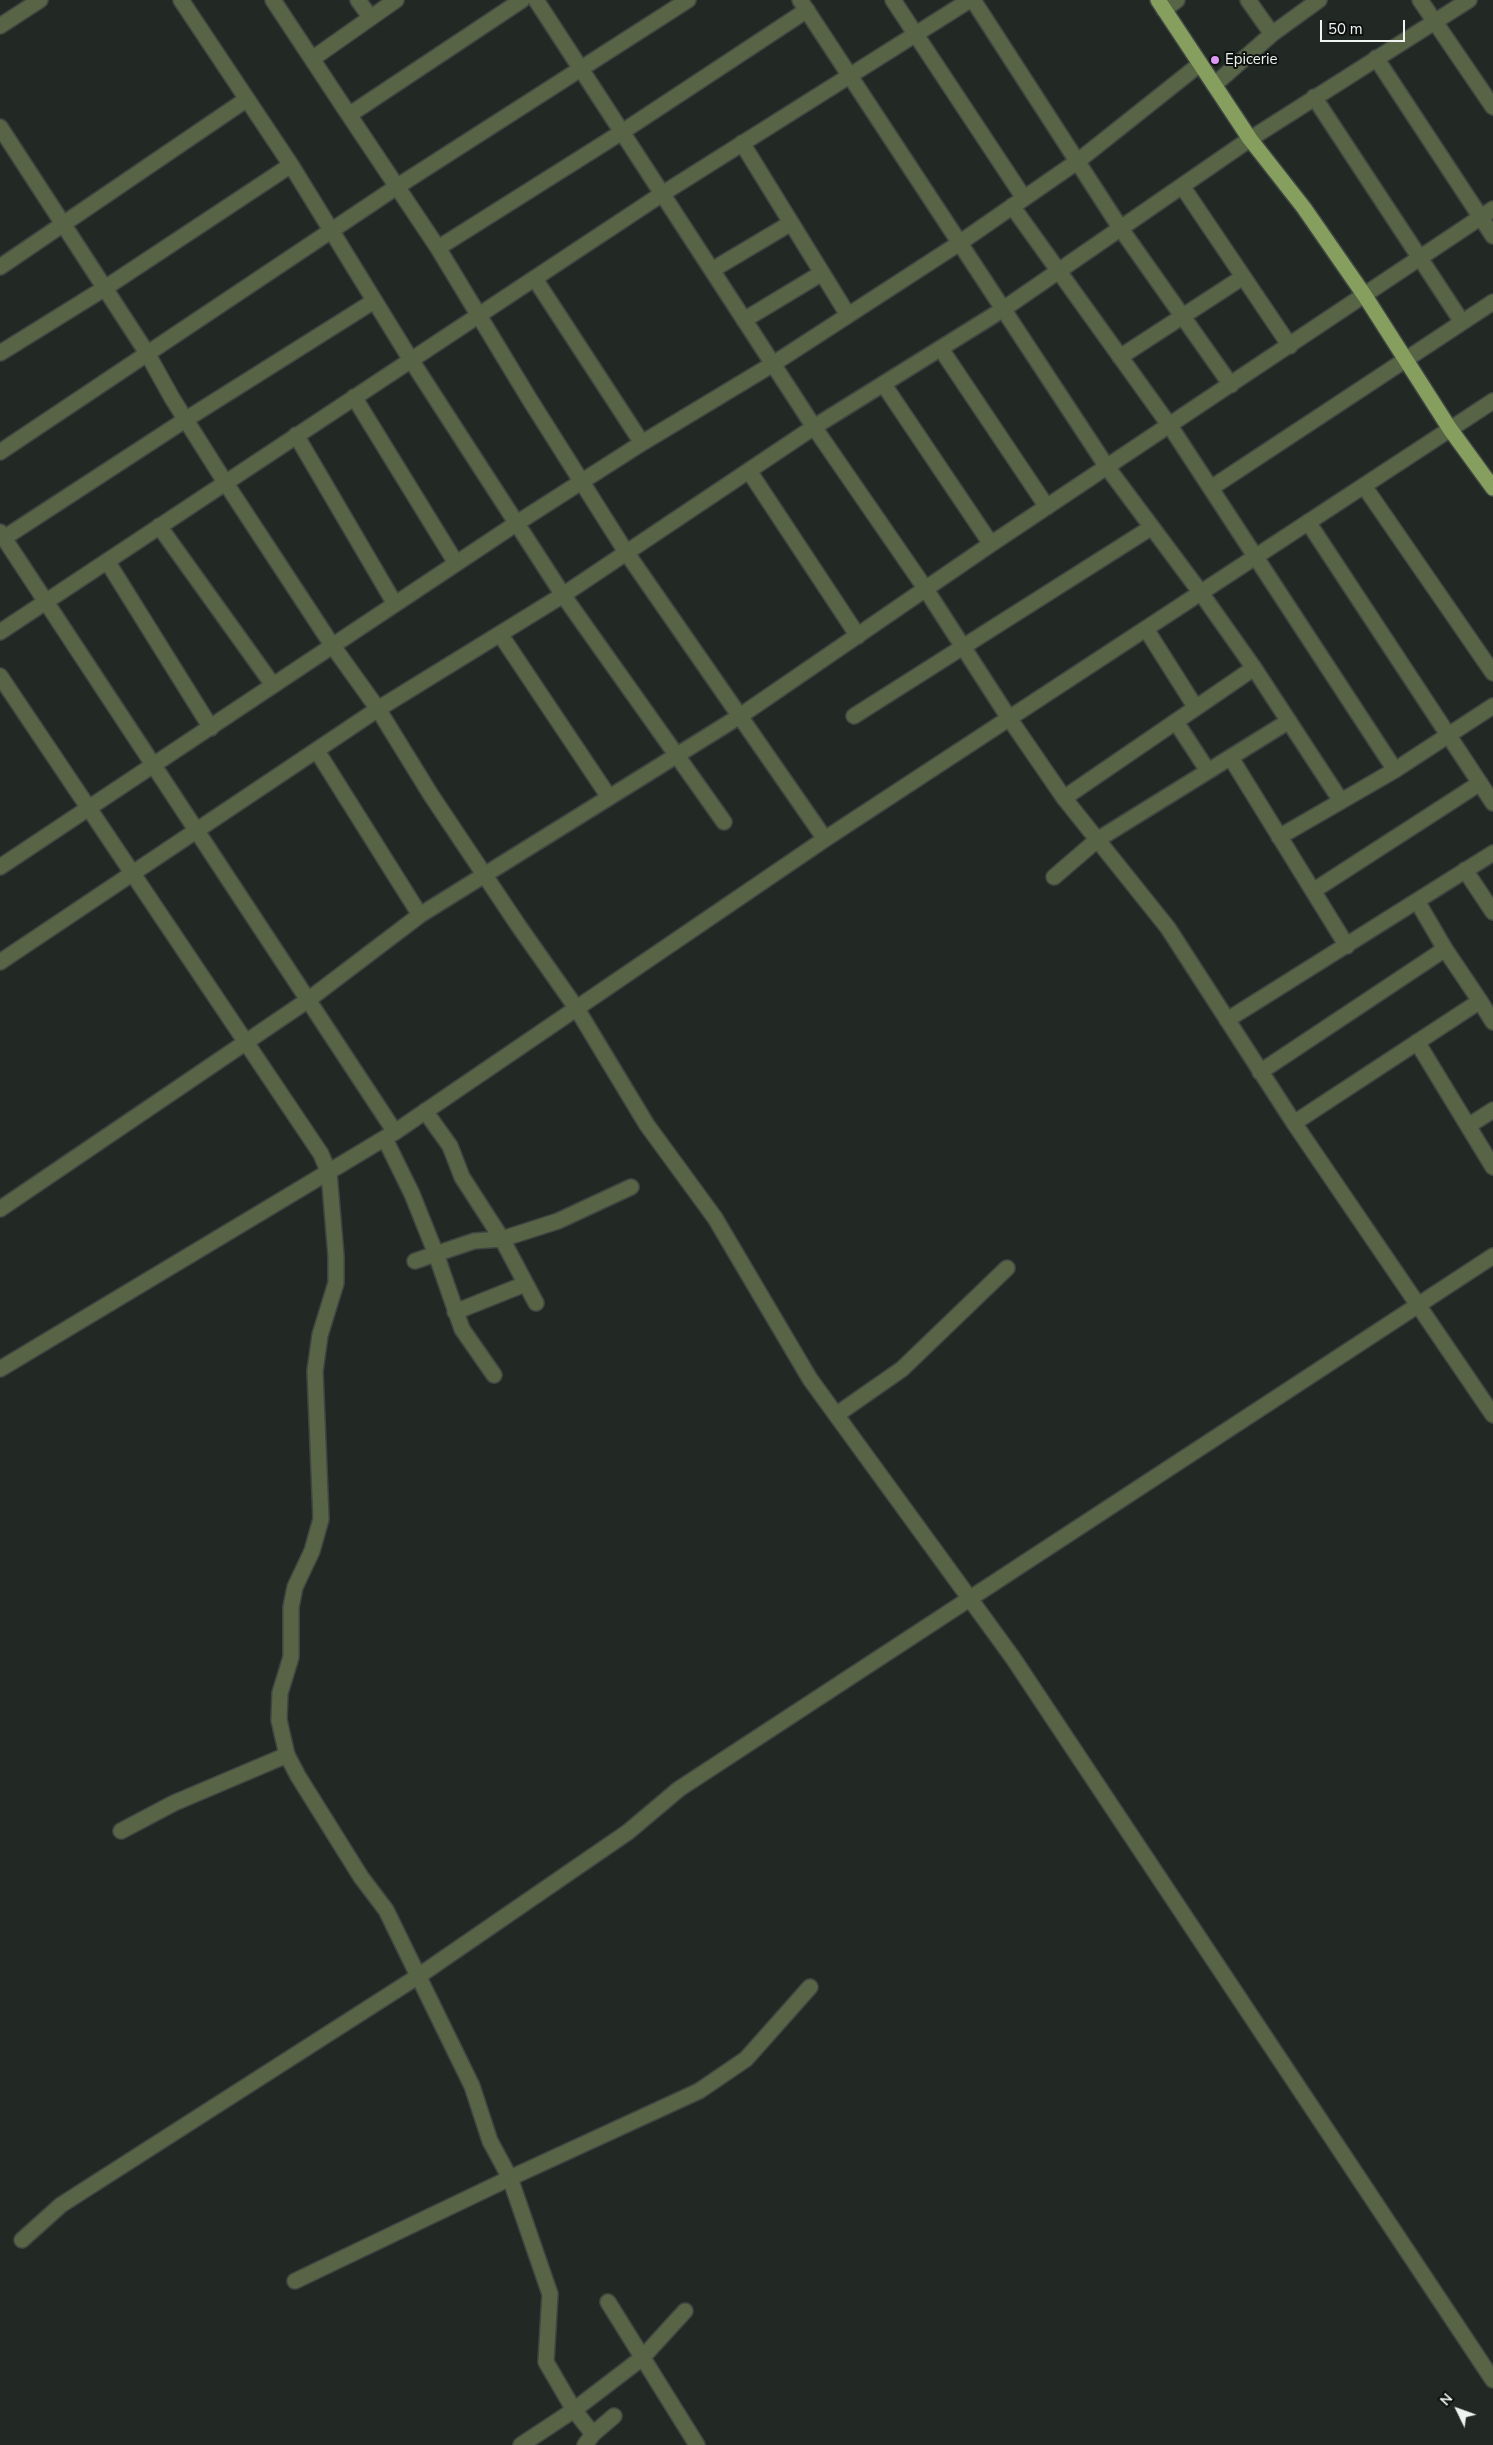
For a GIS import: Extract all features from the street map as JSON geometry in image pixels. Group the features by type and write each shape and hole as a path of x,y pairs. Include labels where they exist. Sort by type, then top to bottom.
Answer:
{"main road":[{"path":"1161,5 1250,139 1304,208 1365,296 1450,429 1493,488"}],"street":[{"path":"0,26 40,0"},
{"path":"181,0 291,165 330,232 410,360 562,595 724,822"},
{"path":"273,0 438,248 626,552 825,839"},
{"path":"358,0 370,18"},
{"path":"312,59 396,0"},
{"path":"349,114 522,0"},
{"path":"536,0 582,68 814,428 925,588 1009,718 1064,798 1168,928 1294,1123 1493,1415"},
{"path":"0,452 398,186 688,0"},
{"path":"893,0 1059,272 1170,426 1257,556 1395,770"},
{"path":"0,632 662,194 972,0 1121,229 1231,385"},
{"path":"1161,5 1177,0"},
{"path":"1248,0 1272,34"},
{"path":"1214,85 1272,34 1319,0"},
{"path":"1420,0 1493,107"},
{"path":"0,962 378,709 562,595 814,428 942,349 1059,272 1250,139 1469,0"},
{"path":"438,248 622,132 803,5 1106,467 1201,593 1254,668 1341,801"},
{"path":"1376,58 1493,236"},
{"path":"0,867 212,728 332,645 517,523 642,443 773,364 958,244 1078,162 1200,64"},
{"path":"1314,97 1462,322"},
{"path":"0,267 247,99"},
{"path":"0,127 106,288 147,353 185,420 225,482 332,645 378,709 431,795 577,1008 647,1125 715,1218 810,1379 1013,1658 1493,2380"},
{"path":"742,143 848,315"},
{"path":"0,353 106,288 291,165"},
{"path":"1182,186 1290,346"},
{"path":"0,1209 308,1000 420,915 740,716 925,588 1493,209"},
{"path":"712,270 791,222"},
{"path":"744,320 822,273"},
{"path":"1120,357 1243,277"},
{"path":"535,279 642,443"},
{"path":"374,301 2,535 308,1000 390,1135 436,1254 462,1329 494,1375"},
{"path":"1211,488 1493,302"},
{"path":"942,349 1047,507"},
{"path":"884,384 991,544"},
{"path":"354,397 456,563"},
{"path":"0,1368 330,1173 390,1135 825,839 1493,401"},
{"path":"296,435 395,604"},
{"path":"749,471 858,636"},
{"path":"1364,486 1493,674"},
{"path":"1308,522 1493,803"},
{"path":"159,526 273,685"},
{"path":"854,716 1152,528"},
{"path":"107,561 212,728"},
{"path":"1146,628 1196,708"},
{"path":"500,634 608,797"},
{"path":"1064,798 1254,668"},
{"path":"0,676 245,1044 321,1154 330,1173 336,1283 320,1335 315,1371 321,1519 312,1550 294,1587 291,1607 291,1657 280,1693 279,1720 287,1755 298,1776 361,1877 386,1910 420,1975 472,2086 490,2141 510,2178 550,2294 546,2362 589,2440 614,2416"},
{"path":"1279,836 1395,770 1493,706"},
{"path":"1054,877 1097,840 1289,721"},
{"path":"1176,722 1208,771"},
{"path":"317,750 420,915"},
{"path":"1230,758 1347,946"},
{"path":"1313,891 1480,782"},
{"path":"1227,1020 1493,853"},
{"path":"1466,870 1493,912"},
{"path":"1417,901 1445,949 1493,1022"},
{"path":"1260,1072 1445,949"},
{"path":"1294,1123 1480,1001"},
{"path":"1417,1042 1493,1168"},
{"path":"1468,1126 1493,1110"},
{"path":"425,1111 450,1146 462,1176 502,1239 536,1303"},
{"path":"415,1261 474,1241 502,1239 558,1221 631,1187"},
{"path":"22,2240 61,2205 100,2178 420,1975 628,1832 678,1789 970,1601 1417,1304 1493,1256"},
{"path":"836,1415 902,1369 1006,1268"},
{"path":"455,1312 525,1284"},
{"path":"121,1831 174,1803 287,1755"},
{"path":"295,2281 510,2178 699,2091 746,2059 810,1987"},
{"path":"608,2302 697,2445"},
{"path":"521,2445 574,2410 642,2358 684,2311"}],"place":[{"name":"Epicerie","path":"1215,60"}]}
